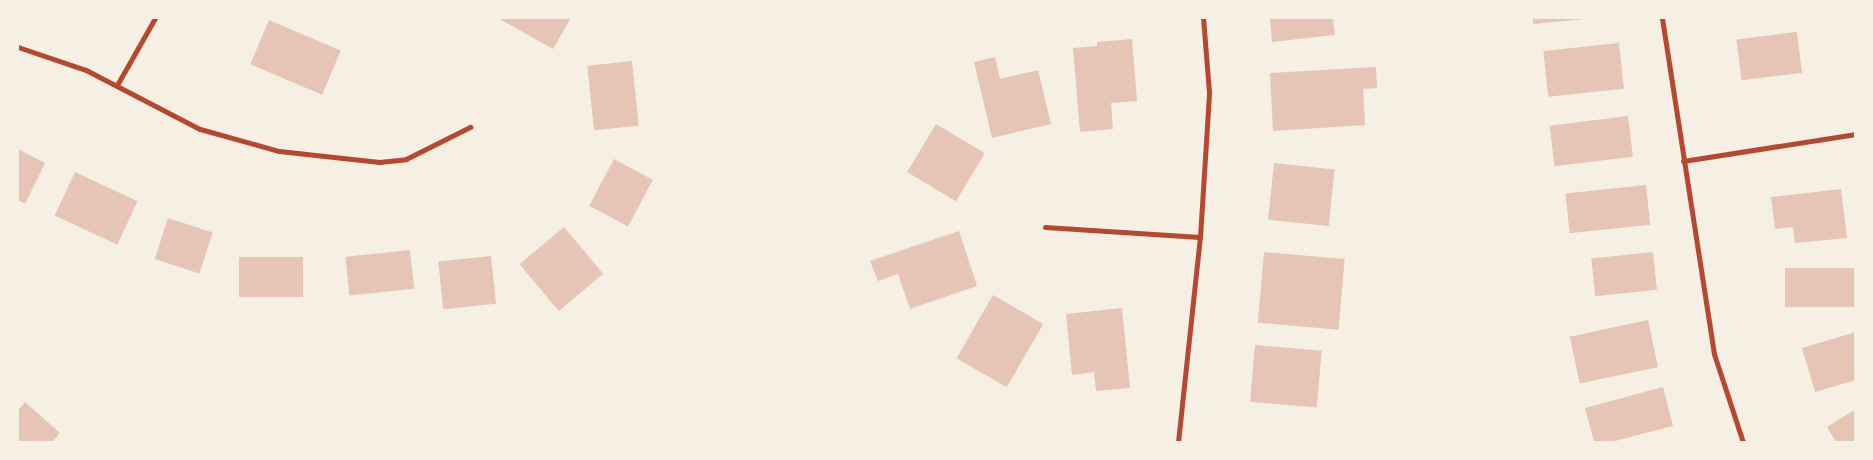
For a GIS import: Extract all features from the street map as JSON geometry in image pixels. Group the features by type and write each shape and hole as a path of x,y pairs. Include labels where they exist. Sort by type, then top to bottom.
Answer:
{"street":[{"path":"116,86 155,18"},
{"path":"1178,442 1200,237 1209,92 1203,18"},
{"path":"1662,18 1714,354 1743,442"},
{"path":"18,47 63,60 200,129 279,152 379,162 406,159 470,127"},
{"path":"1683,161 1856,134"},
{"path":"1045,227 1200,237"}],"building":[{"path":"498,18 571,18 553,49"},
{"path":"1270,18 1333,18 1335,35 1272,42"},
{"path":"1533,18 1585,18 1585,19 1533,24"},
{"path":"269,20 341,50 322,95 250,64"},
{"path":"1797,32 1802,73 1741,80 1736,39"},
{"path":"1132,39 1137,101 1111,103 1113,129 1080,132 1073,48 1097,46 1097,42"},
{"path":"1619,43 1624,89 1548,97 1543,51"},
{"path":"995,57 1000,79 1038,70 1051,124 992,138 974,62"},
{"path":"632,61 639,126 594,130 587,66"},
{"path":"1376,67 1377,88 1363,89 1365,125 1273,131 1270,73"},
{"path":"1628,116 1633,157 1555,166 1550,126"},
{"path":"936,124 985,153 956,201 907,172"},
{"path":"18,149 45,163 25,204 18,200"},
{"path":"614,159 653,180 628,226 589,206"},
{"path":"1274,163 1335,169 1329,226 1268,220"},
{"path":"75,172 138,201 117,245 55,216"},
{"path":"1646,185 1650,225 1570,233 1565,193"},
{"path":"1841,189 1847,238 1795,243 1793,227 1775,229 1771,197"},
{"path":"168,218 213,233 199,273 155,259"},
{"path":"564,227 603,274 559,311 520,264"},
{"path":"959,231 977,286 910,309 898,274 878,281 870,261"},
{"path":"410,250 414,289 349,296 345,257"},
{"path":"1264,252 1345,259 1339,330 1258,323"},
{"path":"1653,252 1657,290 1595,296 1591,258"},
{"path":"491,256 496,304 443,309 438,262"},
{"path":"239,257 303,257 303,297 239,297"},
{"path":"1785,268 1856,268 1856,307 1785,307"},
{"path":"993,295 1043,324 1007,387 956,358"},
{"path":"1122,308 1130,388 1096,391 1094,372 1072,375 1066,314"},
{"path":"1648,320 1658,367 1580,384 1570,337"},
{"path":"1856,332 1856,380 1815,392 1802,348"},
{"path":"1255,345 1322,351 1317,408 1250,402"},
{"path":"1663,387 1673,426 1611,442 1594,442 1585,408"},
{"path":"25,402 60,433 52,442 18,442 18,410"},
{"path":"1856,409 1856,442 1836,442 1827,427"}]}
